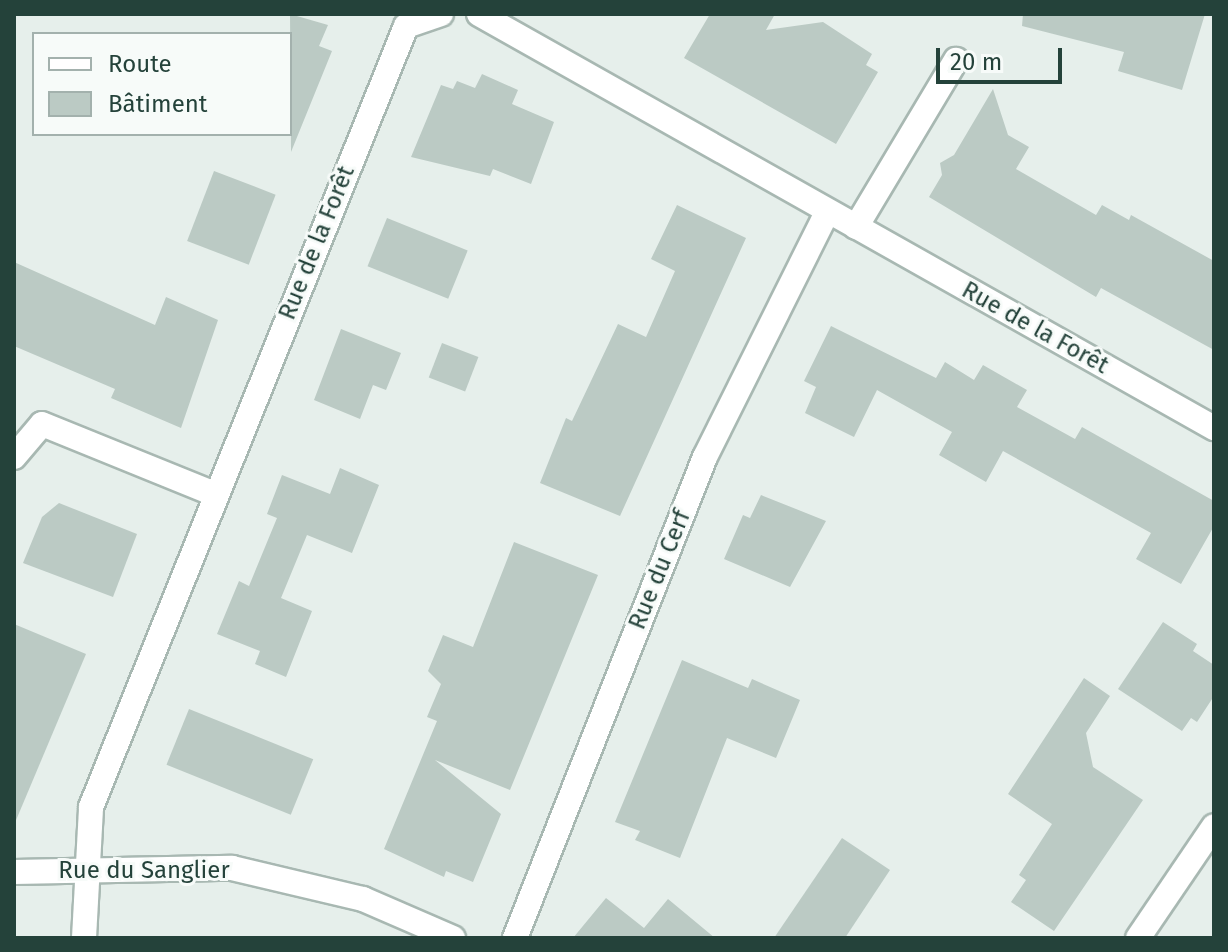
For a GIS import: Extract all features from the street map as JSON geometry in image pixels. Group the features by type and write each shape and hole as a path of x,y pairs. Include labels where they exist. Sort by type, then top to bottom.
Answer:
{"street":[{"name":"Rue de la Forêt","path":"84,938 91,807 214,494 406,26 441,14"},
{"name":"Rue de la Forêt","path":"479,14 1214,428"},
{"path":"856,227 956,60"},
{"name":"Rue du Cerf","path":"515,938 705,457 827,212"},
{"path":"14,457 42,424 214,494"},
{"path":"1138,938 1214,826"},
{"name":"Rue du Sanglier","path":"14,872 232,868 363,899 453,938"}],"building":[{"path":"290,14 328,25 319,46 332,51 291,152 292,32"},
{"path":"710,14 775,14 766,30 823,22 872,54 866,65 878,72 836,144 684,58"},
{"path":"1023,14 1205,14 1182,90 1118,71 1124,52 1022,26"},
{"path":"482,74 518,90 512,104 554,122 531,184 493,169 490,176 411,157 441,85 453,89 457,81 475,88"},
{"path":"993,89 1008,135 1029,147 1016,169 1096,215 1102,205 1129,220 1131,215 1214,261 1214,350 1101,288 1096,297 929,197 942,175 940,163 954,155"},
{"path":"214,171 276,195 249,265 187,241"},
{"path":"677,205 746,238 620,516 540,483 566,418 572,421 618,324 646,337 675,271 651,259"},
{"path":"387,218 468,251 448,299 368,266"},
{"path":"14,262 155,325 166,297 218,320 181,428 111,398 115,389 14,346"},
{"path":"831,326 936,378 945,362 974,380 983,365 1027,390 1017,407 1075,439 1082,427 1214,501 1214,526 1181,584 1136,559 1151,533 1003,451 986,482 939,455 952,432 877,390 854,437 805,413 816,387 804,381"},
{"path":"341,329 401,353 386,390 373,385 360,419 314,400"},
{"path":"442,343 478,357 465,392 429,378"},
{"path":"340,468 379,485 352,553 307,535 281,598 312,611 286,677 255,664 260,651 217,634 239,581 249,586 277,518 267,514 282,475 330,494"},
{"path":"761,495 826,521 790,587 724,559 743,515 750,518"},
{"path":"59,503 137,534 113,597 23,563 42,517"},
{"path":"514,542 598,575 510,790 435,760 501,814 473,882 446,871 444,877 384,849 437,721 427,717 441,684 428,671 443,635 473,647"},
{"path":"1163,622 1197,644 1193,651 1214,665 1214,696 1197,722 1191,718 1182,731 1118,689"},
{"path":"14,624 86,654 14,825"},
{"path":"682,660 748,688 752,679 800,700 776,758 727,738 680,858 635,840 640,831 615,822"},
{"path":"1084,678 1110,696 1086,733 1093,767 1143,800 1054,931 1011,902 1026,880 1019,875 1052,824 1008,794"},
{"path":"189,709 313,759 291,815 167,765"},
{"path":"842,838 890,870 845,938 774,938"},
{"path":"606,898 644,928 668,899 715,938 573,938"}]}
